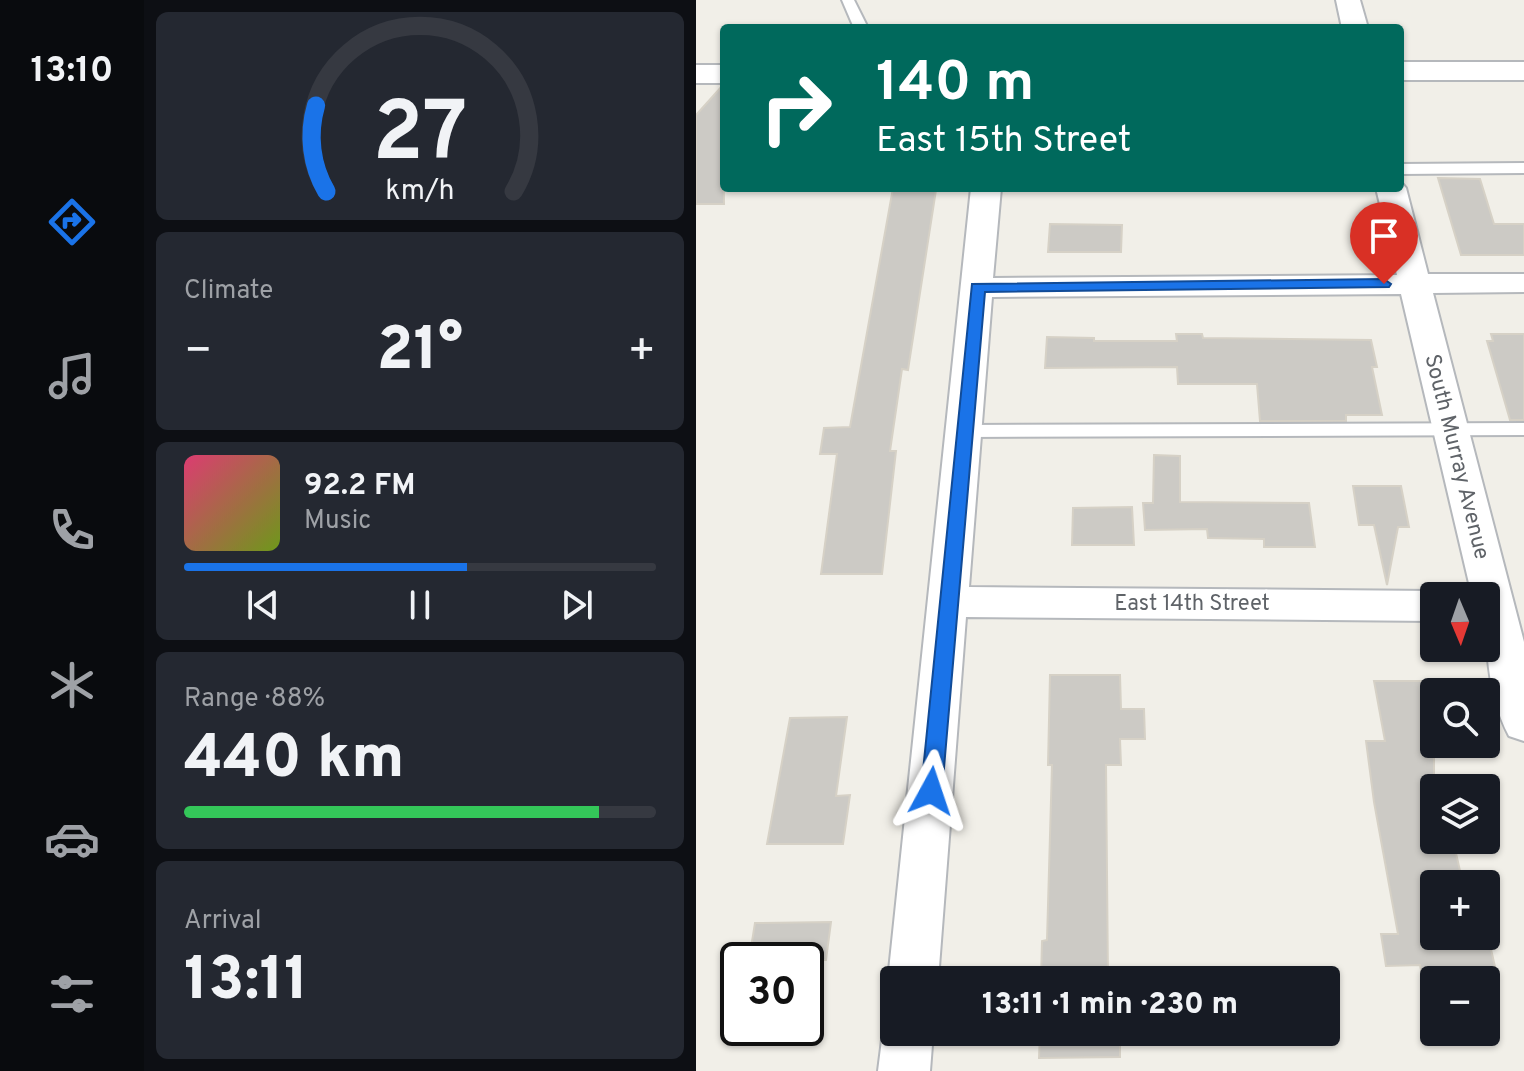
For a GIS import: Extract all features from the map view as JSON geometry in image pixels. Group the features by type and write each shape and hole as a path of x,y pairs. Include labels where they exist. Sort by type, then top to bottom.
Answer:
{"street":[{"path":"1348,0 1354,24"},
{"path":"1404,71 1524,71"},
{"path":"696,74 720,74"},
{"path":"914,966 986,192"},
{"name":"South Murray Avenue","path":"1392,192 1448,429 1501,606 1524,724"},
{"path":"978,288 1524,283"},
{"name":"East 14th Street","path":"949,602 1420,606"},
{"path":"904,1071 907,1046"}],"lane":[{"path":"848,0 859,24"},
{"path":"1404,169 1524,168"},
{"path":"966,431 1524,429"}],"building":[{"path":"720,88 720,192 724,192 724,204 696,204 696,115"},
{"path":"1438,178 1480,179 1494,224 1524,224 1524,255 1461,255"},
{"path":"892,192 936,192 908,370 902,369 890,451 896,451 882,574 821,574 837,454 820,454 824,428 850,427"},
{"path":"1050,224 1122,225 1121,252 1048,252"},
{"path":"1176,334 1202,334 1203,338 1371,340 1377,367 1372,367 1382,415 1346,415 1346,421 1260,421 1257,384 1178,384 1177,367 1045,368 1047,337 1094,338 1094,341 1177,341"},
{"path":"1491,334 1524,334 1524,420 1510,420 1487,341 1493,341"},
{"path":"1154,455 1180,456 1180,502 1309,503 1315,547 1264,547 1264,539 1208,538 1207,529 1145,530 1143,503 1153,503"},
{"path":"1353,486 1401,486 1409,527 1398,527 1387,585 1374,525 1359,525"},
{"path":"1132,507 1134,545 1072,545 1073,508"},
{"path":"1050,675 1120,675 1121,709 1144,709 1145,739 1120,739 1121,765 1106,765 1108,966 1041,966 1042,941 1047,940 1052,765 1048,765"},
{"path":"1374,681 1420,681 1420,758 1434,758 1434,774 1420,774 1420,854 1456,854 1460,870 1420,870 1420,950 1491,950 1495,966 1386,966 1381,934 1398,934 1366,741 1385,741"},
{"path":"847,717 836,796 850,795 843,844 767,844 790,718"},
{"path":"831,922 826,960 824,942 752,942 755,923"},
{"path":"1039,1046 1120,1046 1120,1057 1039,1058"}],"route":[{"path":"931,791 978,288 1384,284"}]}
